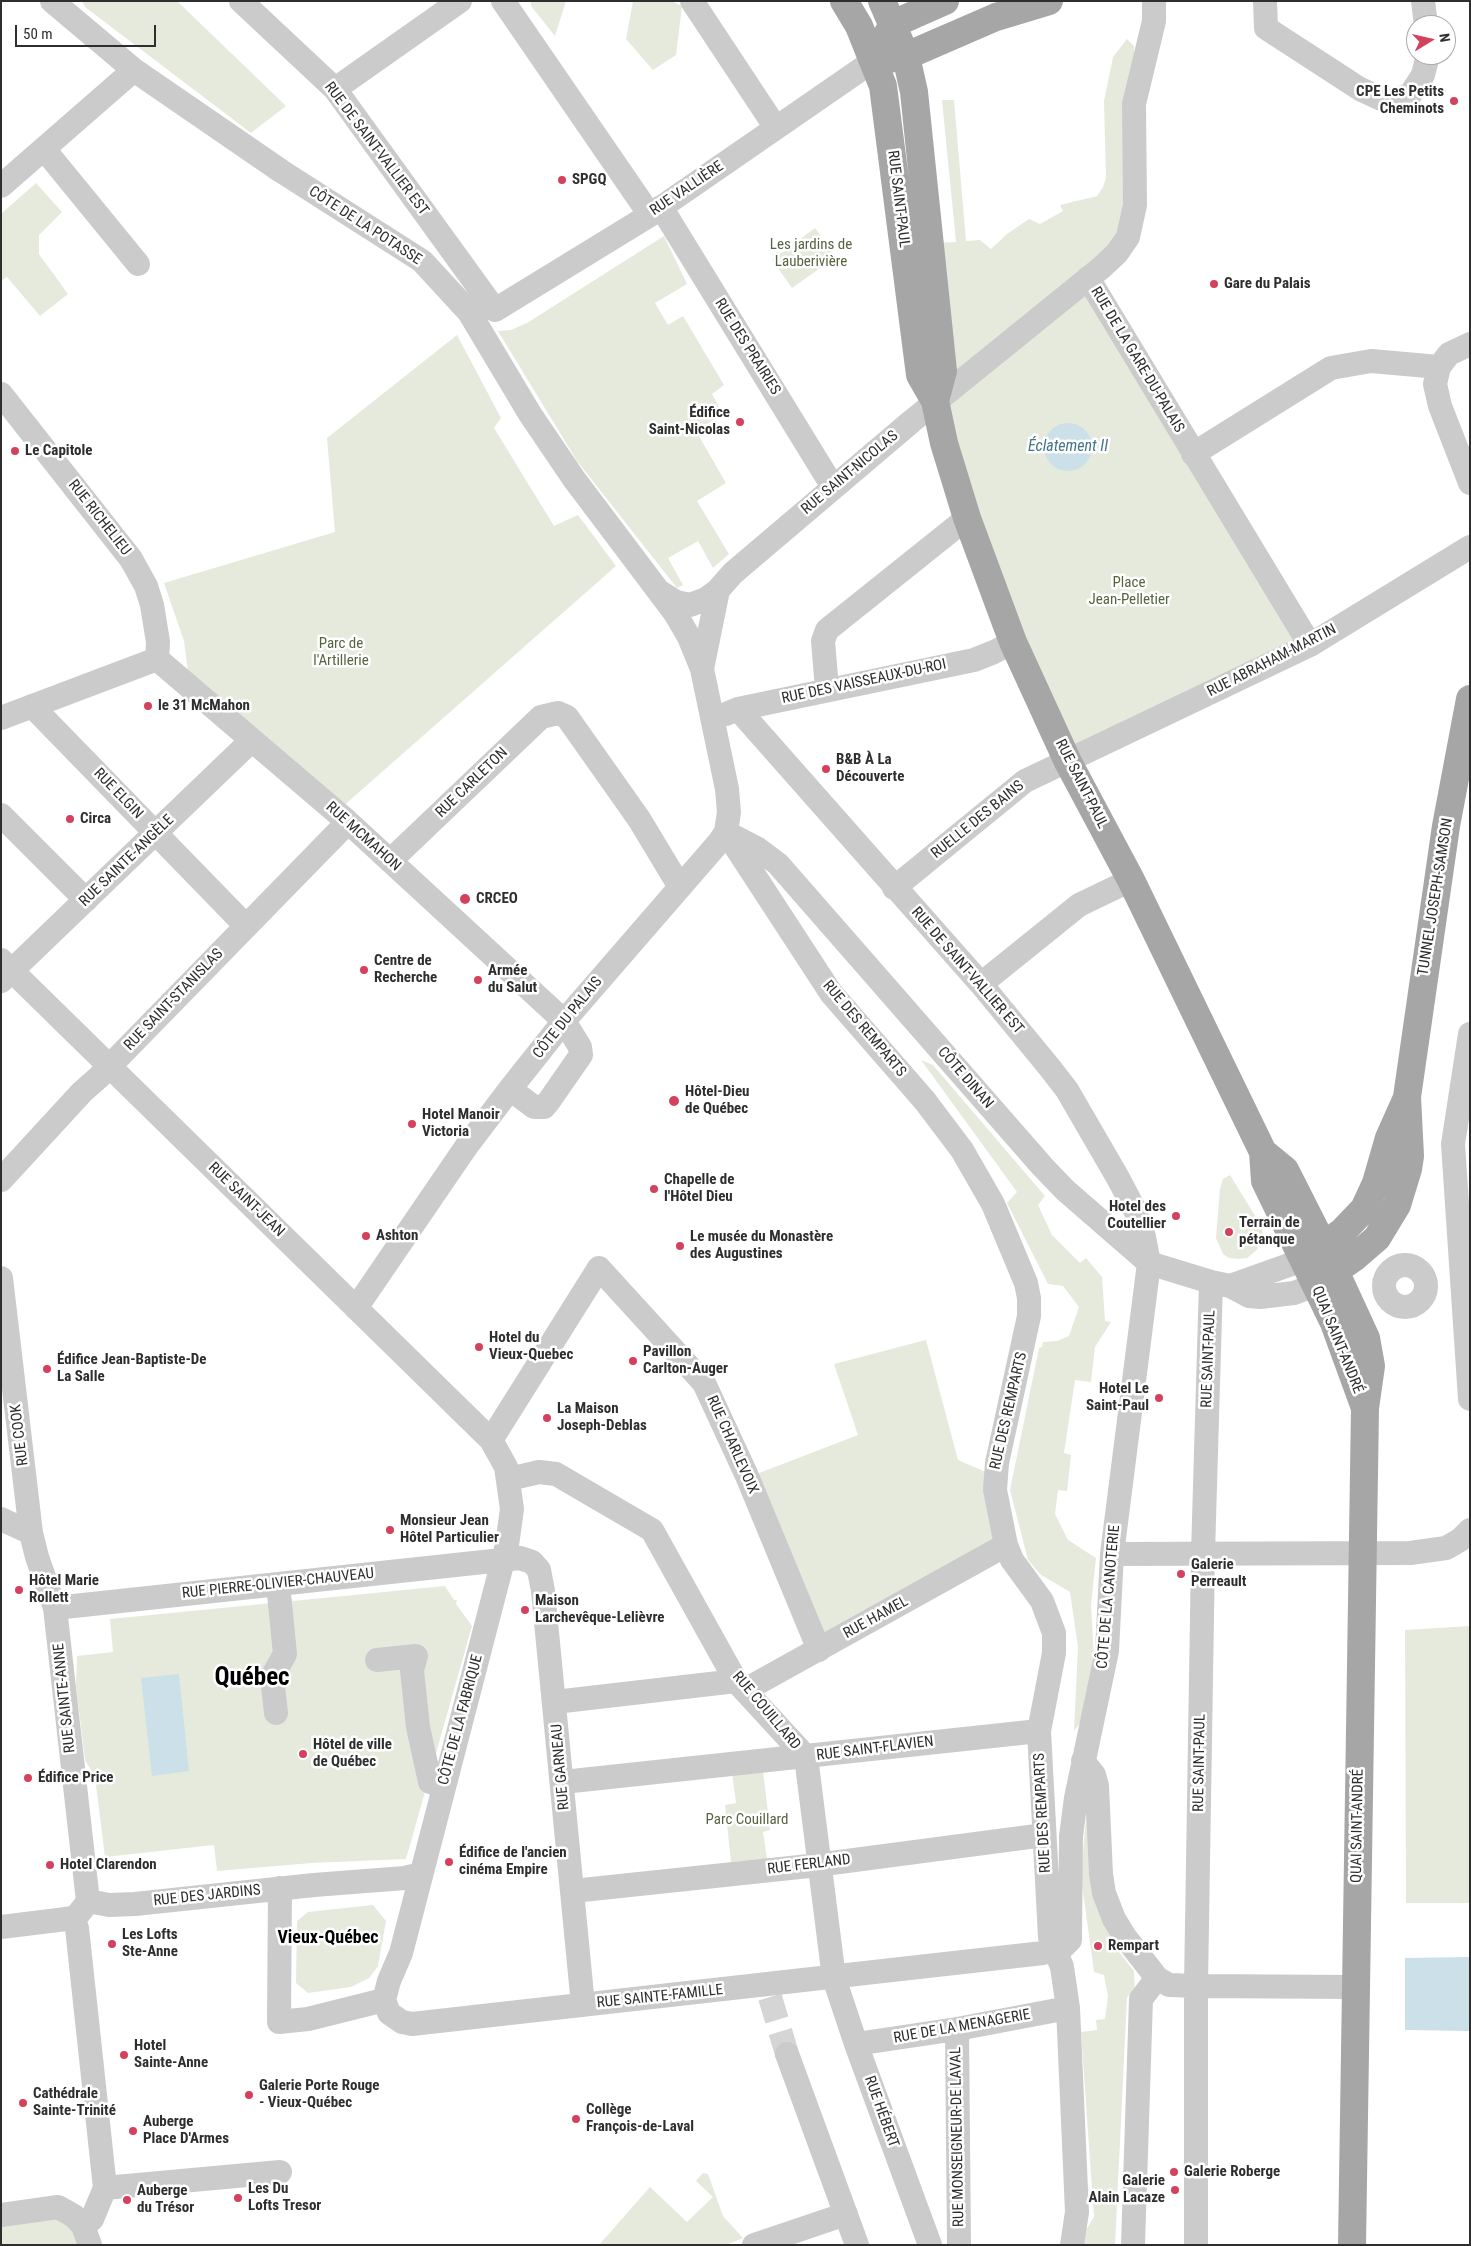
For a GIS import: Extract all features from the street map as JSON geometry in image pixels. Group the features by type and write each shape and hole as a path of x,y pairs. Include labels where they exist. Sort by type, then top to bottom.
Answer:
{"main road":[{"name":"RUE SAINT-PAUL","path":"844,1 859,26 883,86 920,375 935,401 944,443 967,518 1012,642 1068,762 1131,880 1263,1152 1285,1170 1320,1266"},
{"path":"945,1 887,13 873,61 906,56 996,17 1049,1"},
{"name":"RUE SAINT-PAUL","path":"887,13 906,56 914,92 943,371 935,401"},
{"name":"TUNNEL JOSEPH-SAMSON","path":"1320,1266 1367,1204 1376,1183 1389,1138 1407,1097 1446,826 1470,699"},
{"name":"QUAI SAINT-ANDRÉ","path":"1320,1266 1366,1338 1370,1353 1371,1381 1365,1408 1352,2245"}],"street":[{"name":"CÔTE DE LA POTASSE","path":"52,1 134,70 281,171 422,261 469,312 530,414 574,479 660,592 689,637 702,668"},
{"name":"RUE DE SAINT-VALLIER EST","path":"241,1 335,89 495,310"},
{"path":"335,89 460,1"},
{"name":"RUE DES PRAIRIES","path":"503,1 655,211 833,487"},
{"path":"692,1 776,128"},
{"name":"RUE DE LA GARE-DU-PALAIS","path":"1154,1 1154,22 1134,104 1135,205 1133,223 1128,237 1116,253 1088,278 1310,645"},
{"path":"1265,1 1266,28 1360,89 1388,102 1410,95 1423,75 1426,65"},
{"path":"1423,1 1425,15"},
{"name":"RUE VALLIÈRE","path":"495,310 655,211 873,61"},
{"path":"1,186 134,70"},
{"path":"44,149 138,264"},
{"name":"RUE SAINT-NICOLAS","path":"718,590 733,573 833,487 935,401 1088,278"},
{"path":"1470,344 1449,354 1439,367 1436,384 1440,406 1464,455 1470,483"},
{"path":"1193,454 1331,368 1371,361 1439,367"},
{"name":"RUE RICHELIEU","path":"1,394 131,559 146,586 152,605 158,642 158,659"},
{"path":"827,689 823,641 827,630 967,518"},
{"name":"RUE ABRAHAM-MARTIN","path":"1068,762 1310,645 1470,547"},
{"name":"CÔTE DE LA POTASSE","path":"660,592 676,602 690,605 706,599 718,590"},
{"path":"718,590 702,668 729,800 726,832"},
{"name":"RUE DES VAISSEAUX-DU-ROI","path":"713,719 738,709 974,660 1012,642"},
{"path":"1,718 158,659"},
{"name":"RUE MCMAHON","path":"158,659 348,822 564,1021 580,1047 581,1055 549,1101 544,1106 534,1107 510,1089"},
{"name":"RUE ELGIN","path":"32,706 246,926"},
{"name":"RUE DE SAINT-VALLIER EST","path":"738,709 894,888 981,984 1050,1068 1084,1120 1137,1214 1149,1263"},
{"name":"RUE CARLETON","path":"390,861 541,717 558,713 567,717 640,819 680,887"},
{"name":"RUE SAINTE-ANGÈLE","path":"5,971 86,900 252,740"},
{"name":"RUELLE DES BAINS","path":"894,888 1025,781 1068,762"},
{"path":"1,815 86,900"},
{"name":"RUE SAINT-STANISLAS","path":"1,1180 82,1092 110,1066 348,822"},
{"name":"CÔTE DU PALAIS","path":"356,1308 466,1147 510,1089 564,1021 726,832"},
{"name":"CÔTE DINAN","path":"726,832 763,852 778,864 1065,1190 1149,1263 1221,1284"},
{"name":"RUE DES REMPARTS","path":"726,832 831,992 926,1101 962,1150 993,1204 1022,1273 1030,1298 1030,1316 995,1476 995,1490 1006,1545 1012,1560 1042,1600 1054,1633 1054,1653 1039,1731 1050,1937 1054,1952 1062,1967 1068,2008 1077,2212 1072,2245"},
{"path":"981,984 1079,905 1131,880"},
{"name":"RUE SAINT-JEAN","path":"5,971 110,1066 491,1440"},
{"path":"1470,1034 1453,1144 1470,1399"},
{"name":"CÔTE DE LA CANOTERIE","path":"1054,1952 1062,1948 1070,1940 1071,1836 1083,1761 1107,1651 1112,1554 1149,1263"},
{"path":"1221,1284 1320,1266"},
{"name":"RUE CHARLEVOIX","path":"491,1440 599,1268 704,1383 746,1476 819,1650"},
{"name":"RUE COOK","path":"1,1278 5,1325 32,1533"},
{"name":"RUE SAINT-PAUL","path":"1196,2245 1196,1986 1203,1554 1221,1284"},
{"name":"CÔTE DE LA FABRIQUE","path":"384,2000 389,1981 401,1953 507,1545 512,1509 509,1479 500,1452 491,1440"},
{"name":"RUE COUILLARD","path":"509,1479 539,1472 556,1474 652,1530 741,1685 806,1757 834,1978"},
{"path":"1,1519 32,1533"},
{"path":"1112,1554 1410,1553 1446,1548 1460,1540 1470,1530"},
{"name":"RUE SAINTE-ANNE","path":"32,1533 44,1580 51,1592 55,1608 88,1901"},
{"name":"RUE HAMEL","path":"741,1685 819,1650 1006,1545"},
{"name":"RUE GARNEAU","path":"502,1560 520,1558 532,1562 539,1570 543,1590 583,2004"},
{"name":"RUE PIERRE-OLIVIER-CHAUVEAU","path":"55,1608 502,1560"},
{"path":"276,1713 272,1677 285,1654 278,1584"},
{"path":"377,1660 416,1656 412,1670 418,1727 430,1782 444,1786"},
{"path":"555,1702 741,1685"},
{"name":"RUE SAINT-FLAVIEN","path":"563,1782 1039,1731"},
{"path":"1083,1761 1094,1775 1097,1786 1101,1874 1104,1893 1114,1919 1124,1937 1157,1978 1169,1984 1196,1986 1355,1986"},
{"name":"RUE FERLAND","path":"573,1890 820,1864 1044,1835"},
{"name":"RUE DES JARDINS","path":"88,1901 109,1905 134,1904 280,1888 404,1878 421,1874"},
{"path":"280,1888 279,2022 308,2020 384,2000"},
{"path":"1,1927 76,1917 88,1901"},
{"path":"77,1928 105,2188 87,2236"},
{"name":"RUE SAINTE-FAMILLE","path":"384,2000 389,2013 402,2022 412,2024 583,2004 769,1991 834,1978 1054,1952"},
{"name":"RUE HÉBERT","path":"834,1978 856,2044 930,2245"},
{"path":"1133,2245 1141,1999 1157,1978"},
{"name":"RUE DE LA MENAGERIE","path":"856,2044 957,2029 1068,2008"},
{"name":"RUE MONSEIGNEUR-DE LAVAL","path":"957,2029 959,2245"},
{"path":"787,2054 857,2245"},
{"path":"105,2188 280,2172"},
{"path":"1,2215 58,2207 74,2216 87,2236"},
{"path":"754,2245 846,2214"}],"green space":[{"path":"82,1 177,1 286,106 251,133 85,7"},
{"path":"531,1 566,1 555,36 531,6"},
{"path":"633,1 671,1 682,6 676,55 653,70 626,39"},
{"name":"Place Jean-Pelletier","path":"1127,39 1134,46 1135,205 1088,278 1310,645 1068,762 944,443 929,243 956,242 942,100 954,100 966,241 980,240 991,249 1007,234 1029,219 1040,224 1063,211 1060,205 1097,196 1103,187 1106,178 1104,101 1113,57"},
{"path":"36,183 62,212 39,235 39,254 68,294 40,316 7,277 1,281 1,214"},
{"name":"Les jardins de Lauberivière","path":"815,228 836,257 792,288 772,260"},
{"path":"664,236 687,284 655,303 668,325 683,316 724,385 712,394 723,414 696,431 726,483 697,501 729,554 713,568 698,541 668,558 683,585 677,588 577,461 498,331 511,330 527,323"},
{"name":"Parc de l'Artillerie","path":"457,335 501,418 494,428 554,526 578,515 616,566 341,808 188,672 184,641 164,583 335,532 327,438"},
{"path":"921,1060 933,1065 1045,1196 1038,1205 1052,1235 1080,1263 1086,1258 1102,1277 1105,1321 1111,1322 1095,1347 1091,1382 1075,1380 1064,1453 1071,1455 1067,1491 1058,1490 1055,1514 1068,1540 1096,1558 1091,1605 1094,1657 1090,1710 1074,1731 1078,1647 1070,1592 1041,1575 1028,1560 1010,1490 1039,1348 1042,1347 1043,1342 1057,1341 1069,1336 1079,1307 1063,1286 1048,1284 1007,1203 1017,1192"},
{"path":"1230,1175 1262,1227 1263,1235 1257,1250 1247,1258 1229,1258 1223,1254 1216,1238 1220,1189 1223,1179"},
{"path":"926,1340 958,1460 995,1476 1006,1545 819,1639 754,1475 858,1435 834,1364"},
{"path":"445,1586 454,1600 457,1600 456,1604 472,1626 406,1859 312,1863 217,1871 214,1845 105,1857 95,1777 85,1760 76,1686 77,1656 113,1652 110,1619"},
{"path":"1470,1626 1470,1903 1406,1903 1405,1630"},
{"name":"Parc Couillard","path":"763,1770 770,1830 763,1832 767,1859 731,1862 725,1805 736,1803 732,1773"},
{"path":"1087,1805 1108,1928 1119,1952 1134,1971 1135,1992 1127,1997 1115,2245 1082,2245 1083,2235 1094,2217 1081,2032 1097,2030 1096,2020 1105,2019 1108,1996 1104,1975 1094,1972 1081,1877"},
{"path":"373,1905 386,1921 378,1966 369,1978 351,1987 308,1993 296,1983 297,1921 308,1912"},
{"path":"703,2173 708,2174 723,2216 743,2238 726,2245 599,2245 650,2187 687,2222 713,2197 696,2181"},
{"path":"60,2217 83,2245 1,2245 1,2222"}],"water":[{"name":"Éclatement II","path":"1063,423 1073,423 1085,430 1092,442 1092,452 1085,464 1073,471 1063,471 1055,467 1048,460 1044,452 1044,442 1048,434 1055,427"},
{"path":"179,1674 189,1771 152,1776 141,1678"},
{"path":"1470,1957 1470,2031 1405,2030 1405,1958"}],"tunnel":[{"path":"770,1997 787,2054"}],"place":[{"name":"CPE Les Petits Cheminots","path":"1454,101"},
{"name":"SPGQ","path":"562,180"},
{"name":"Gare du Palais","path":"1214,284"},
{"name":"Édifice Saint-Nicolas","path":"740,422"},
{"name":"Le Capitole","path":"15,451"},
{"name":"le 31 McMahon","path":"148,706"},
{"name":"B&B À La Découverte","path":"826,769"},
{"name":"Circa","path":"70,819"},
{"name":"CRCEO","path":"465,899"},
{"name":"Centre de Recherche","path":"364,970"},
{"name":"Armée du Salut","path":"478,980"},
{"name":"Hôtel-Dieu de Québec","path":"674,1101"},
{"name":"Hotel Manoir Victoria","path":"412,1124"},
{"name":"Chapelle de l'Hôtel Dieu","path":"654,1189"},
{"name":"Hotel des Coutellier","path":"1176,1216"},
{"name":"Terrain de pétanque","path":"1229,1232"},
{"name":"Ashton","path":"366,1236"},
{"name":"Le musée du Monastère des Augustines","path":"680,1246"},
{"name":"Hotel du Vieux-Quebec","path":"479,1347"},
{"name":"Pavillon Carlton-Auger","path":"633,1361"},
{"name":"Édifice Jean-Baptiste-De La Salle","path":"47,1369"},
{"name":"Hotel Le Saint-Paul","path":"1159,1398"},
{"name":"La Maison Joseph-Deblas","path":"547,1418"},
{"name":"Monsieur Jean Hôtel Particulier","path":"390,1530"},
{"name":"Galerie Perreault","path":"1181,1574"},
{"name":"Hôtel Marie Rollett","path":"19,1590"},
{"name":"Maison Larchevêque-Lelièvre","path":"525,1610"},
{"name":"Hôtel de ville de Québec","path":"303,1754"},
{"name":"Édifice Price","path":"28,1778"},
{"name":"Édifice de l'ancien cinéma Empire","path":"449,1862"},
{"name":"Hotel Clarendon","path":"50,1865"},
{"name":"Les Lofts Ste-Anne","path":"112,1944"},
{"name":"Rempart","path":"1098,1946"},
{"name":"Hotel Sainte-Anne","path":"124,2055"},
{"name":"Galerie Porte Rouge - Vieux-Québec","path":"249,2095"},
{"name":"Cathédrale Sainte-Trinité","path":"23,2103"},
{"name":"Collège François-de-Laval","path":"576,2119"},
{"name":"Auberge Place D'Armes","path":"133,2131"},
{"name":"Galerie Roberge","path":"1174,2172"},
{"name":"Galerie Alain Lacaze","path":"1175,2190"},
{"name":"Les Du Lofts Tresor","path":"238,2198"},
{"name":"Auberge du Trésor","path":"127,2200"}],"district":[{"name":"Québec","path":"252,1679"},
{"name":"Vieux-Québec","path":"328,1938"}]}
